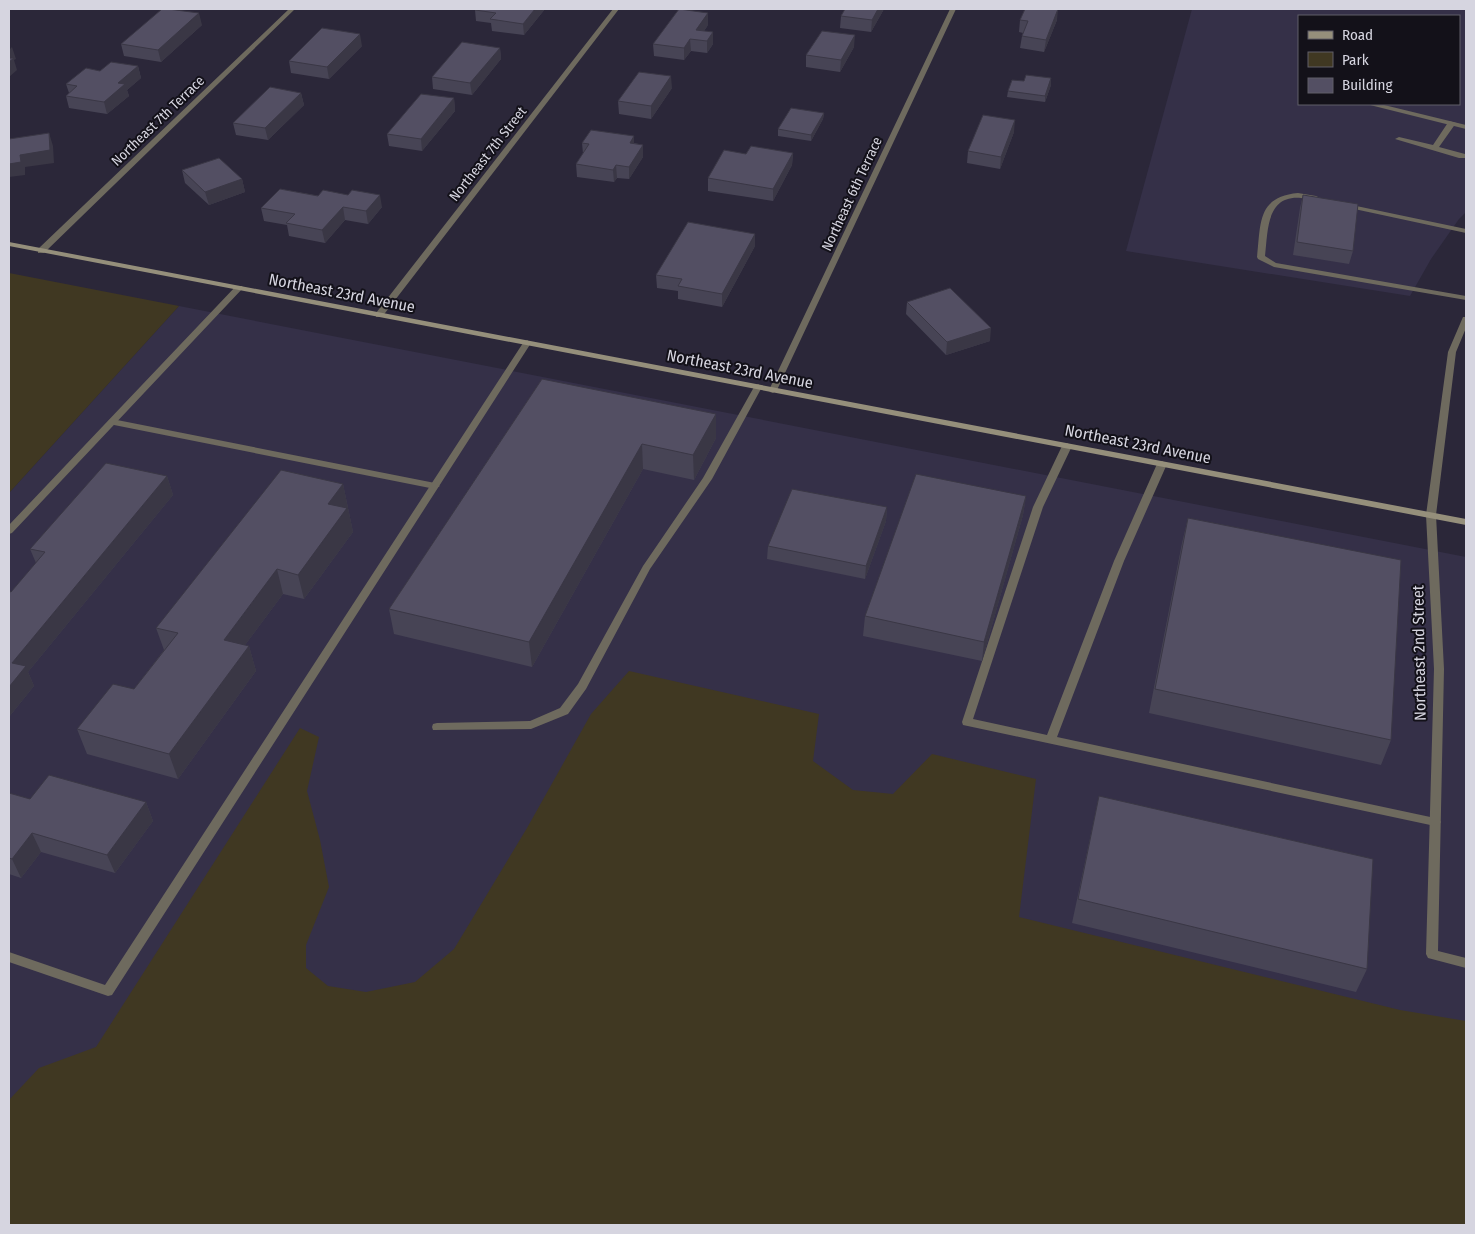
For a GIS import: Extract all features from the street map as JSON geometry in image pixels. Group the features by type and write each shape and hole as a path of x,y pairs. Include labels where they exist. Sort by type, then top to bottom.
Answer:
{"main road":[{"name":"Northeast 23rd Avenue","path":"9,244 1466,522"}],"street":[{"name":"Northeast 7th Terrace","path":"41,251 292,9"},
{"name":"Northeast 7th Street","path":"379,315 616,9"},
{"name":"Northeast 6th Terrace","path":"773,390 953,9"},
{"path":"1376,105 1466,126"},
{"path":"1434,148 1452,123"},
{"path":"1399,138 1462,156"},
{"path":"1323,200 1304,196 1286,196 1275,202 1268,209 1261,256 1274,265 1466,298"},
{"path":"1332,202 1466,231"},
{"path":"9,531 239,288"},
{"name":"Northeast 2nd Street","path":"1466,319 1463,333 1452,352 1431,515 1439,668 1432,954 1466,963"},
{"path":"9,957 108,991 527,343"},
{"path":"437,727 531,725 564,711 582,686 646,568 708,479 758,387"},
{"path":"112,422 435,486"},
{"path":"1067,446 1038,507 967,722 1435,822"},
{"path":"1051,740 1119,561 1162,464"}],"shaded area":[{"path":"1192,9 1466,9 1466,212 1431,259 1410,296 1126,251"},
{"path":"179,306 1466,557 1466,1225 9,1225 9,493"}],"green space":[{"path":"9,273 179,306 9,493"},
{"path":"629,671 819,714 813,761 853,790 893,794 932,754 1036,779 1019,917 1400,1010 1466,1021 1466,1225 9,1225 9,1100 39,1068 96,1047 300,728 319,737 307,791 320,840 329,887 306,945 306,968 328,986 366,992 415,982 454,949 527,828 591,714"}],"building":[{"path":"162,9 199,13 158,50 121,44"},
{"path":"476,9 535,9 523,24 490,19 496,13"},
{"path":"679,9 708,13 696,30 713,32 707,41 690,39 684,48 653,44"},
{"path":"845,9 878,9 872,20 841,16"},
{"path":"1025,9 1058,9 1046,40 1022,36 1028,21 1020,20"},
{"path":"322,28 360,34 327,67 289,61"},
{"path":"822,31 855,35 841,60 806,55"},
{"path":"462,42 500,48 470,83 432,77"},
{"path":"111,62 138,66 118,83 125,84 104,102 66,96 77,86 66,84 86,68 100,71"},
{"path":"639,72 671,76 651,106 618,101"},
{"path":"1026,75 1051,78 1045,96 1008,91 1012,80 1024,81"},
{"path":"270,87 301,93 265,128 233,123"},
{"path":"421,94 454,98 421,139 387,134"},
{"path":"791,108 824,113 811,135 778,129"},
{"path":"983,115 1015,120 1001,157 968,151"},
{"path":"591,130 634,136 630,143 643,145 629,167 616,165 613,170 576,164 589,144 582,143"},
{"path":"49,133 50,150 20,155 21,162 9,164 9,139"},
{"path":"751,146 793,153 773,189 708,178 724,150 746,154"},
{"path":"219,158 242,179 205,192 182,170"},
{"path":"280,189 318,196 323,190 348,195 352,190 380,195 366,211 343,207 322,230 286,223 295,214 261,208"},
{"path":"1303,195 1358,204 1353,251 1297,242"},
{"path":"688,222 755,234 722,294 678,286 682,279 656,275"},
{"path":"950,288 991,328 947,342 907,302"},
{"path":"542,379 716,414 693,455 642,444 529,642 389,609"},
{"path":"106,463 167,476 12,663 26,666 9,687 9,591 11,592 45,552 30,549"},
{"path":"281,470 343,484 328,504 347,508 298,575 277,569 224,640 249,646 169,754 77,729 113,684 134,689 178,633 156,628"},
{"path":"916,474 1026,496 984,642 865,616"},
{"path":"792,489 887,507 866,566 768,546"},
{"path":"1188,518 1401,560 1391,740 1155,689"},
{"path":"49,775 146,802 107,855 32,833 12,859 9,858 9,793 30,799"},
{"path":"1099,796 1373,859 1367,969 1078,899"}]}
